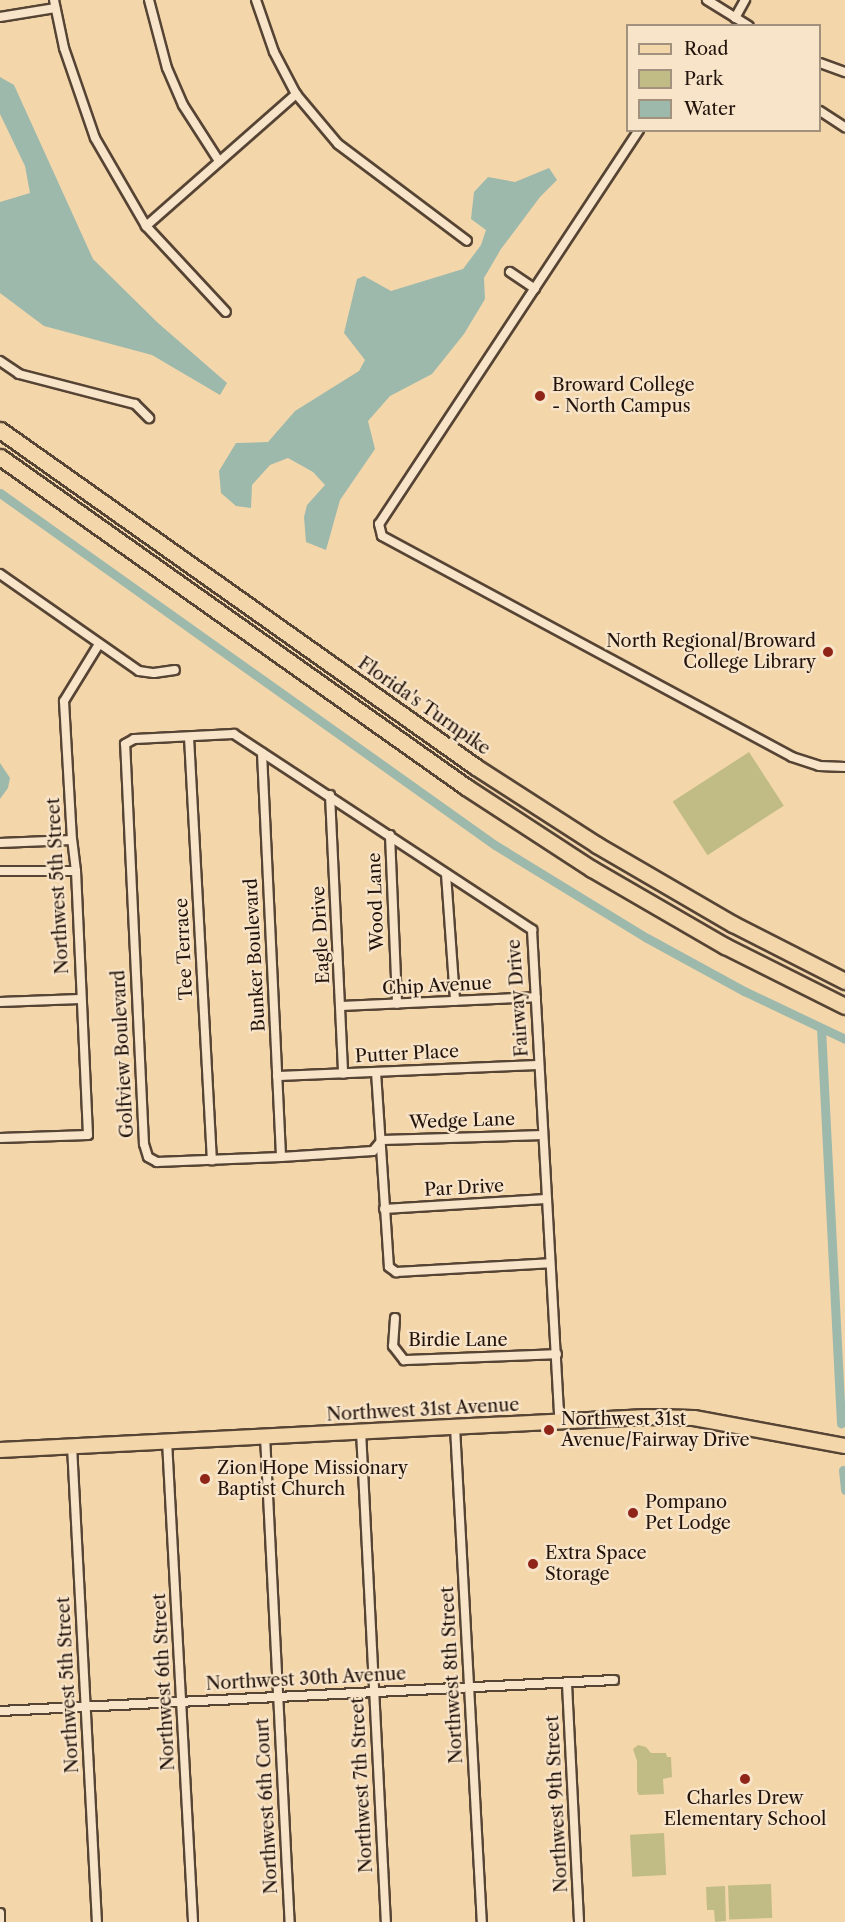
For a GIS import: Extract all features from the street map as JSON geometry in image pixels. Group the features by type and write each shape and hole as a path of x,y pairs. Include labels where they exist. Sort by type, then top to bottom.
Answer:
{"highway":[{"name":"Florida's Turnpike","path":"0,430 496,780 597,845 723,919 845,981"},
{"path":"0,457 466,788 592,869 725,946 845,1006"}],"main road":[{"name":"Northwest 31st Avenue","path":"0,1450 559,1420 694,1418 845,1446"}],"street":[{"path":"149,0 167,68 183,105 219,161"},
{"path":"256,0 273,52 296,94 338,144 467,241"},
{"path":"707,0 746,24"},
{"path":"735,18 745,0"},
{"path":"0,17 55,4 72,77 95,138 146,226 226,312"},
{"path":"821,64 845,72"},
{"path":"146,226 296,94"},
{"path":"821,112 845,127"},
{"path":"638,132 379,524 382,536 792,757 819,765 845,767"},
{"path":"510,272 536,289"},
{"path":"0,361 19,374 135,404 149,418"},
{"path":"0,574 139,671 154,673 175,670"},
{"name":"Northwest 5th Street","path":"0,1138 88,1136 76,872 64,701 99,644"},
{"name":"Fairway Drive","path":"125,744 134,739 234,734 311,787 330,795 532,930 559,1420"},
{"name":"Tee Terrace","path":"189,737 212,1160"},
{"name":"Golfview Boulevard","path":"125,744 144,1144 148,1158 157,1162 373,1151 382,1140"},
{"name":"Bunker Boulevard","path":"262,753 281,1156"},
{"name":"Eagle Drive","path":"330,795 343,1074"},
{"name":"Wood Lane","path":"390,835 397,1004"},
{"path":"0,843 72,840"},
{"path":"0,871 76,872"},
{"path":"446,874 455,1001"},
{"name":"Chip Avenue","path":"341,1006 536,997"},
{"path":"0,1002 80,999"},
{"name":"Putter Place","path":"277,1076 539,1065"},
{"path":"376,1072 389,1267 396,1272 550,1263"},
{"name":"Wedge Lane","path":"382,1140 543,1135"},
{"name":"Par Drive","path":"384,1209 546,1199"},
{"name":"Birdie Lane","path":"395,1318 393,1346 404,1360 557,1354"},
{"name":"Northwest 8th Street","path":"455,1427 482,1922"},
{"name":"Northwest 7th Street","path":"361,1431 386,1922"},
{"name":"Northwest 6th Court","path":"265,1436 290,1922"},
{"name":"Northwest 6th Street","path":"167,1441 193,1922"},
{"name":"Northwest 5th Street","path":"72,1446 97,1922"},
{"name":"Northwest 30th Avenue","path":"0,1711 614,1680"},
{"name":"Northwest 9th Street","path":"567,1684 579,1922"},
{"path":"0,1913 0,1922"}],"green space":[{"path":"749,752 784,806 708,855 673,802"},
{"path":"638,1745 646,1747 651,1753 666,1753 667,1757 671,1757 672,1777 663,1779 664,1794 639,1795 637,1761 633,1749"},
{"path":"664,1833 666,1875 632,1877 630,1835"},
{"path":"771,1884 772,1918 729,1919 728,1886"},
{"path":"725,1886 726,1921 715,1922 714,1910 707,1910 706,1887"}],"water":[{"path":"0,77 14,85 93,259 158,323 227,383 220,395 152,355 44,326 0,293 0,202 30,193 25,166 0,114"},
{"path":"549,168 557,180 540,197 501,249 484,278 485,299 464,334 432,374 390,396 368,421 375,449 340,500 326,550 306,542 304,517 307,505 325,485 313,472 288,458 270,465 252,485 251,508 236,506 221,493 219,471 236,443 268,442 295,411 359,371 365,360 344,333 357,279 364,276 391,291 463,269 481,245 486,230 471,219 474,192 488,177 515,182"},
{"path":"0,763 10,778 8,788 0,799"}],"waterway":[{"path":"0,493 495,845 647,938 744,991 845,1039"},
{"path":"821,1028 841,1423"},
{"path":"843,1470 845,1490"}],"place":[{"name":"Broward College - North Campus","path":"540,396"},
{"name":"North Regional/Broward College Library","path":"828,652"},
{"name":"Northwest 31st Avenue/Fairway Drive","path":"549,1430"},
{"name":"Zion Hope Missionary Baptist Church","path":"205,1479"},
{"name":"Pompano Pet Lodge","path":"633,1513"},
{"name":"Extra Space Storage","path":"533,1564"},
{"name":"Charles Drew Elementary School","path":"745,1779"}]}
